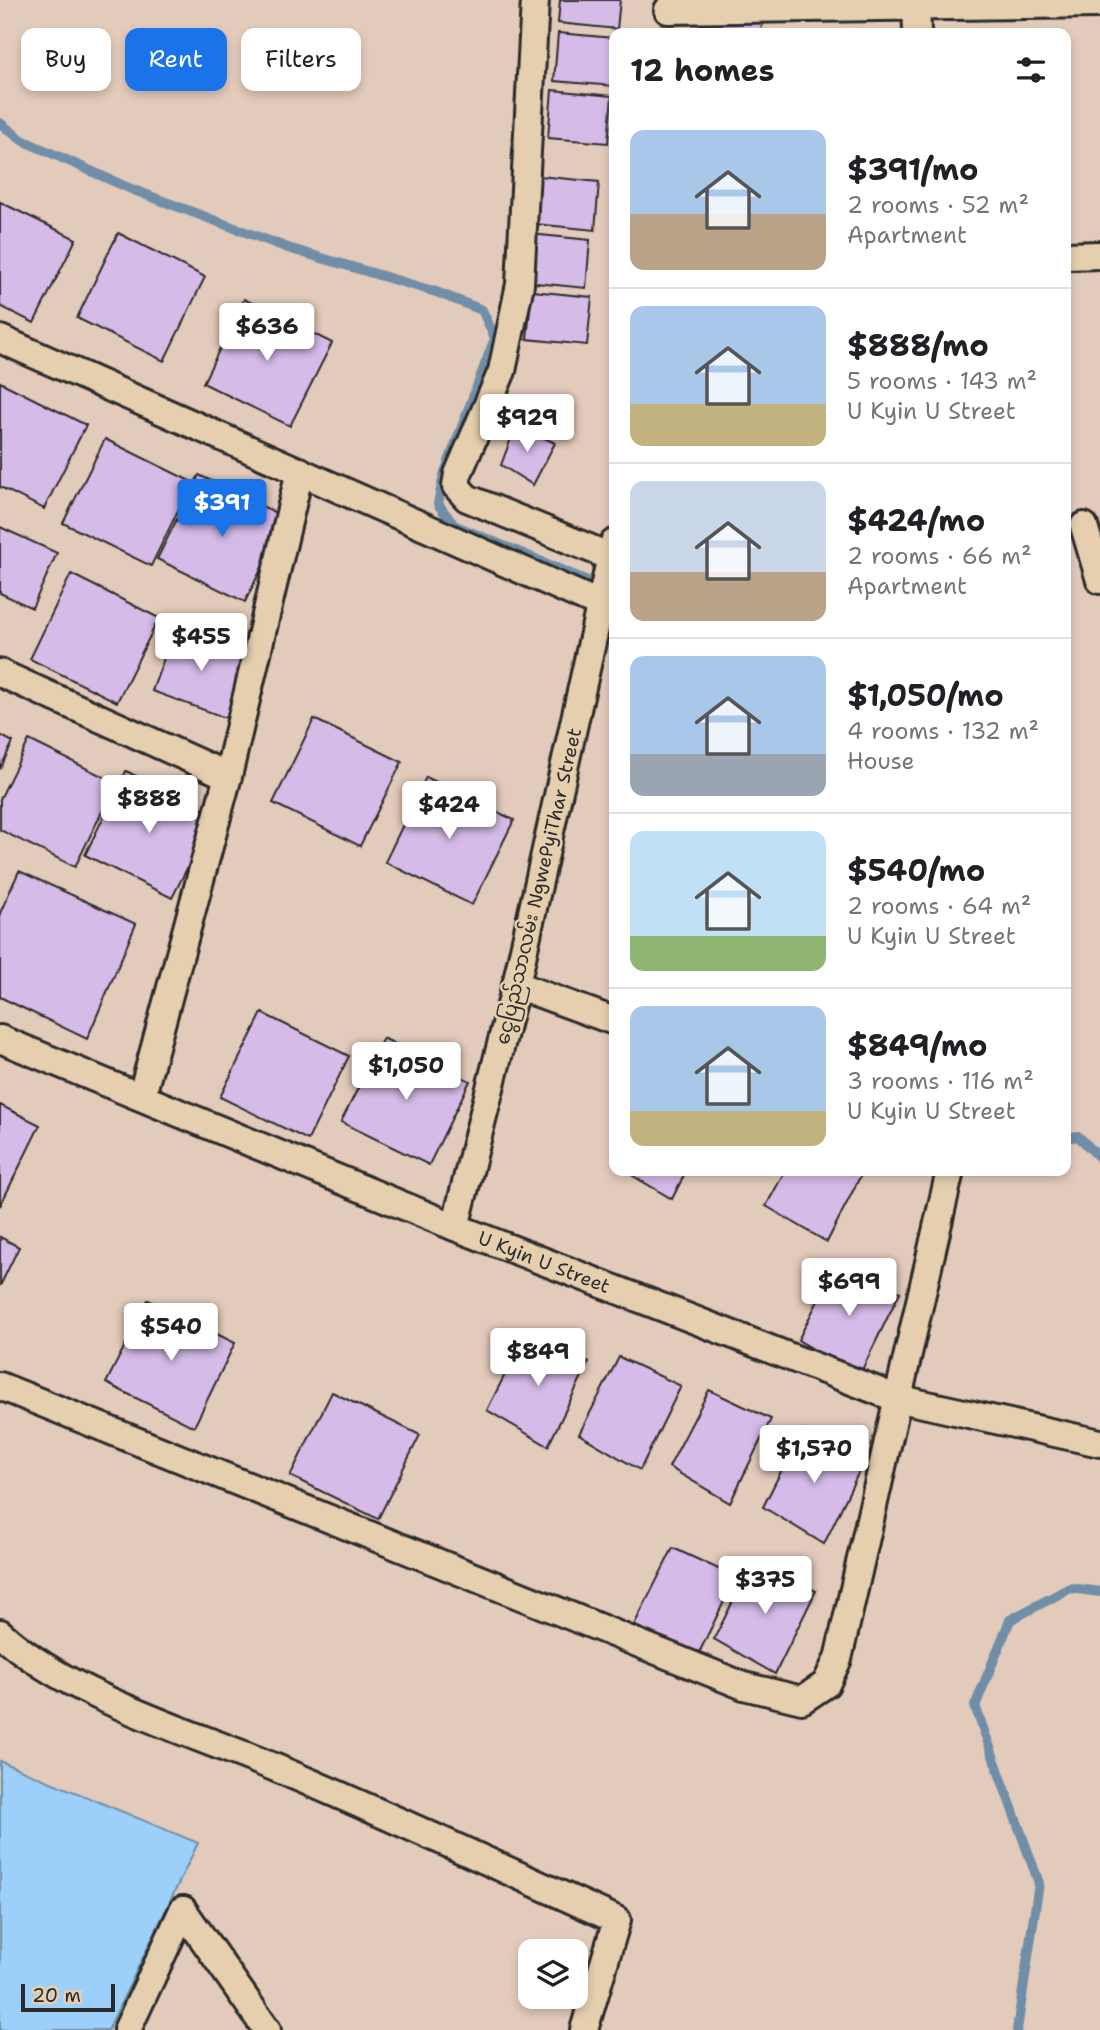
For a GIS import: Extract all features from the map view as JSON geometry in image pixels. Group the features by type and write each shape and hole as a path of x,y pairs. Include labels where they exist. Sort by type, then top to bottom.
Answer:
{"street":[{"path":"536,0 520,284 502,371 458,474 456,486 467,498 609,549"},
{"path":"667,14 916,14 1100,4"},
{"path":"1071,256 1100,255"},
{"path":"0,338 601,605"},
{"path":"142,1095 228,776 300,471"},
{"path":"1083,524 1100,580"},
{"name":"ငွေပြည်သာလမ်း NgwePyiThar Street","path":"455,1227 516,985 609,568"},
{"path":"0,673 228,776"},
{"path":"516,985 609,1019"},
{"name":"U Kyin U Street","path":"0,1039 142,1095 455,1227 896,1398 1100,1443"},
{"path":"0,1387 744,1686 802,1700 826,1684 838,1659 949,1176"},
{"path":"0,1633 29,1658 100,1696 278,1768 617,1920 584,2030"},
{"path":"127,2030 183,1910 267,2030"}],"water":[{"path":"0,1761 198,1843 108,2030 0,2030"}],"building":[{"path":"560,0 620,0 617,28 558,23"},
{"path":"702,16 762,22 761,28 701,28"},
{"path":"558,33 609,38 609,86 554,81"},
{"path":"552,90 609,96 608,143 548,138"},
{"path":"539,176 599,182 595,230 535,224"},
{"path":"0,202 76,239 34,323 0,306"},
{"path":"118,233 205,277 164,361 77,318"},
{"path":"530,234 590,240 586,288 526,282"},
{"path":"532,291 592,297 587,345 527,339"},
{"path":"244,299 332,343 290,426 203,383"},
{"path":"0,382 86,425 44,509 0,487"},
{"path":"516,425 555,443 533,485 501,465"},
{"path":"105,439 192,482 151,566 63,523"},
{"path":"199,475 286,518 245,602 157,559"},
{"path":"0,527 57,553 32,608 0,593"},
{"path":"71,574 159,618 117,702 30,659"},
{"path":"175,628 250,655 226,718 152,691"},
{"path":"314,719 402,762 360,846 273,803"},
{"path":"0,735 13,742 0,769"},
{"path":"29,740 116,783 75,867 0,830 0,799"},
{"path":"126,771 214,815 172,898 85,855"},
{"path":"426,777 514,820 472,905 385,862"},
{"path":"19,871 136,924 87,1039 0,997 0,913"},
{"path":"262,1013 349,1056 308,1140 220,1097"},
{"path":"383,1038 470,1081 429,1165 341,1122"},
{"path":"0,1105 40,1125 0,1206"},
{"path":"633,1176 684,1176 672,1199"},
{"path":"782,1176 860,1176 827,1242 766,1206"},
{"path":"0,1237 19,1247 0,1286"},
{"path":"837,1263 900,1292 859,1376 798,1340"},
{"path":"148,1300 235,1343 194,1427 106,1383"},
{"path":"526,1333 589,1362 548,1446 487,1410"},
{"path":"619,1357 681,1386 640,1470 579,1434"},
{"path":"709,1390 771,1419 730,1503 669,1467"},
{"path":"332,1392 420,1435 378,1519 290,1476"},
{"path":"802,1430 865,1459 824,1544 763,1507"},
{"path":"673,1548 736,1577 695,1661 634,1625"},
{"path":"753,1561 816,1591 775,1674 714,1639"}],"waterway":[{"path":"0,123 22,140 131,189 288,248 436,292 482,310 495,338 444,475 438,504 454,525 602,587"},
{"path":"1071,1137 1078,1136 1100,1158"},
{"path":"1017,2030 1039,1883 975,1706 1010,1620 1070,1588 1100,1592"}]}
